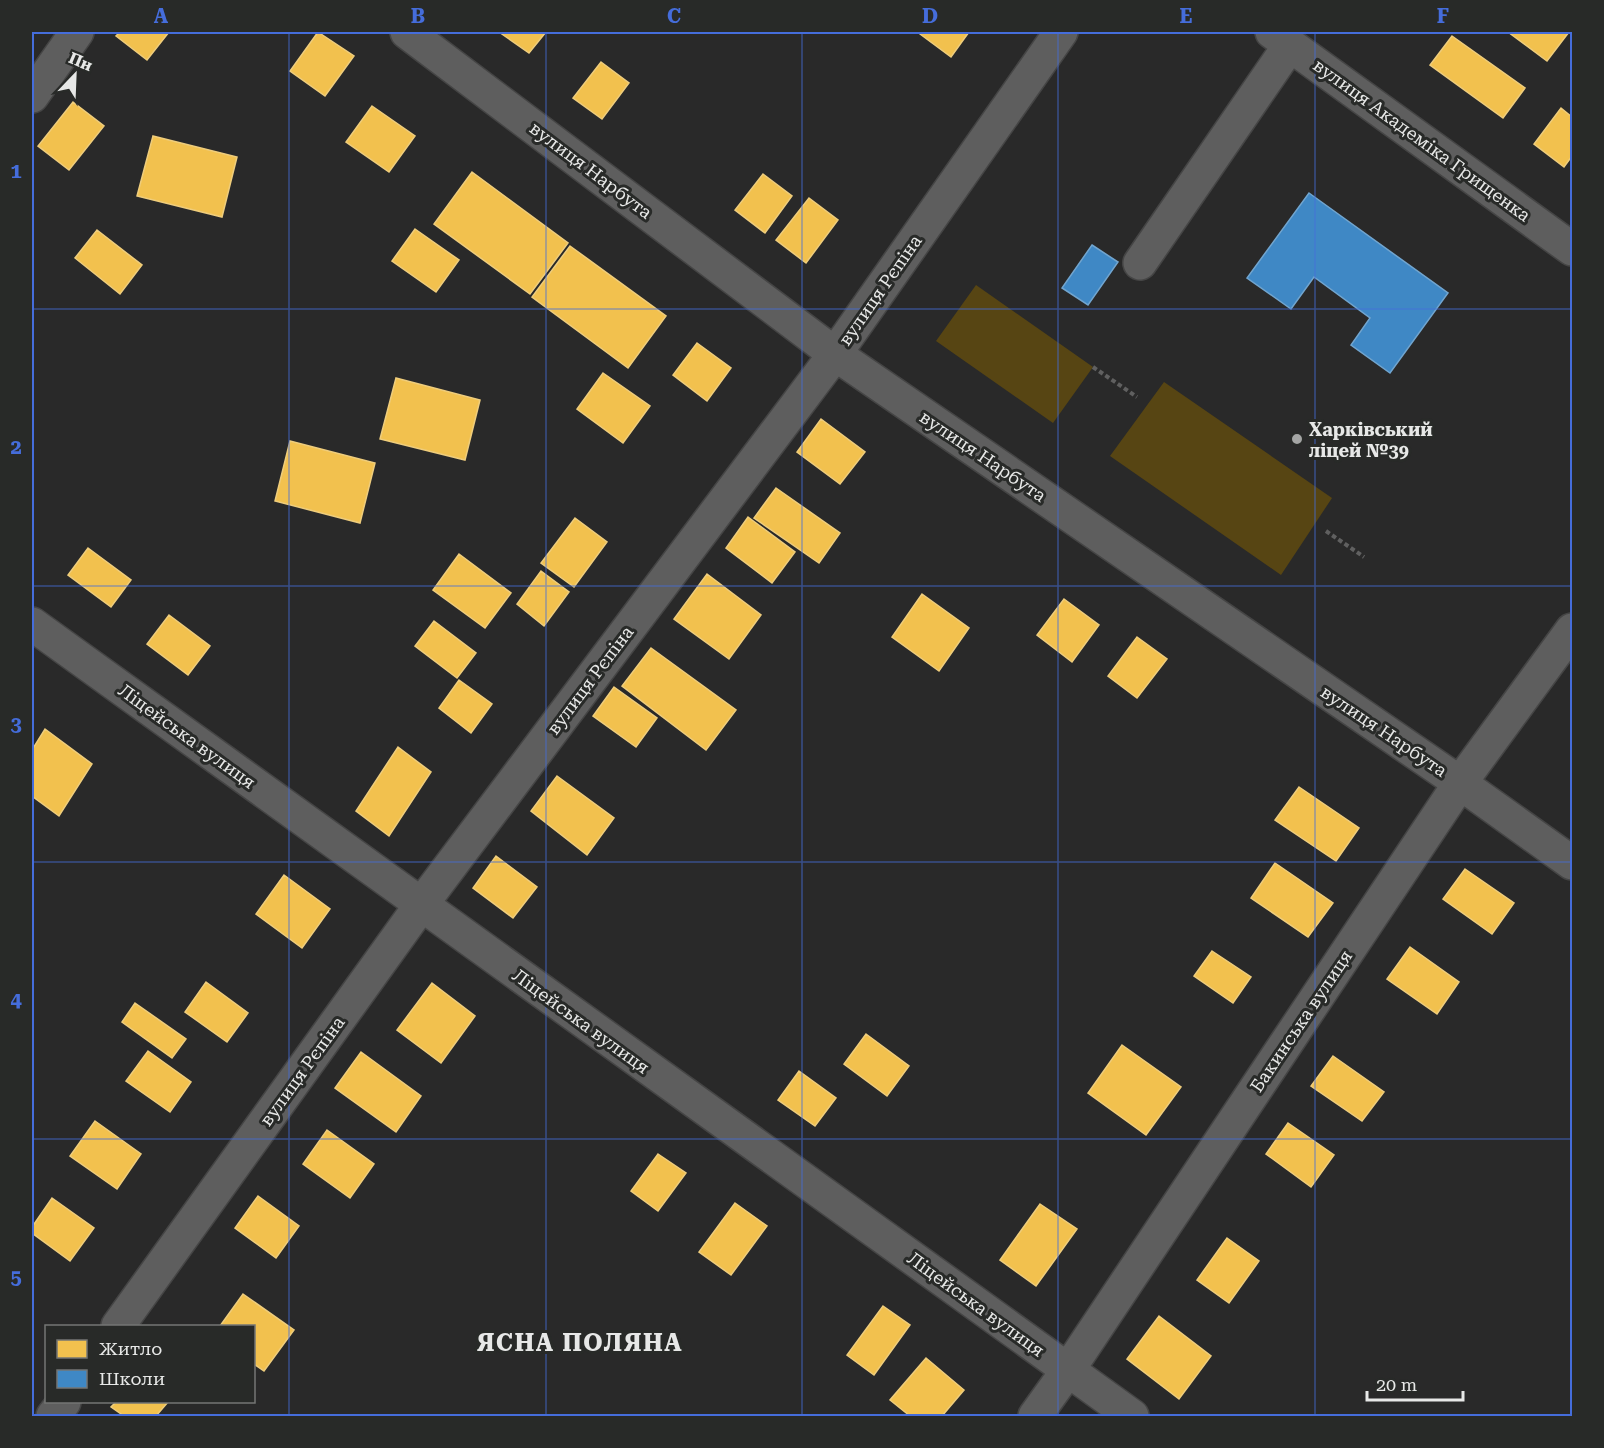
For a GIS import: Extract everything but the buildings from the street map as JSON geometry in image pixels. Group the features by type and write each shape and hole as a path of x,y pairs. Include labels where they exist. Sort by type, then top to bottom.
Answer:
{"street":[{"path":"32,96 77,32"},
{"name":"вулиця Нарбута","path":"407,32 835,354 1460,783 1572,863"},
{"name":"вулиця Рєпіна","path":"119,1325 420,905 835,354 1061,32"},
{"path":"1140,263 1281,38"},
{"name":"вулиця Академіка Грищенка","path":"1281,38 1572,249"},
{"name":"Ліцейська вулиця","path":"32,624 1132,1416"},
{"name":"Бакинська вулиця","path":"1035,1416 1460,783 1572,630"},
{"path":"53,1416 63,1403"}],"path":[{"path":"1093,367 1137,397"},
{"path":"1326,531 1364,557"}],"shaded area":[{"path":"976,285 1093,367 1053,423 936,341"},
{"path":"1164,382 1332,498 1281,575 1110,456"}],"place":[{"name":"Харківський ліцей №39","path":"1297,439"}],"district":[{"name":"ЯСНА ПОЛЯНА","path":"580,1343"}]}
